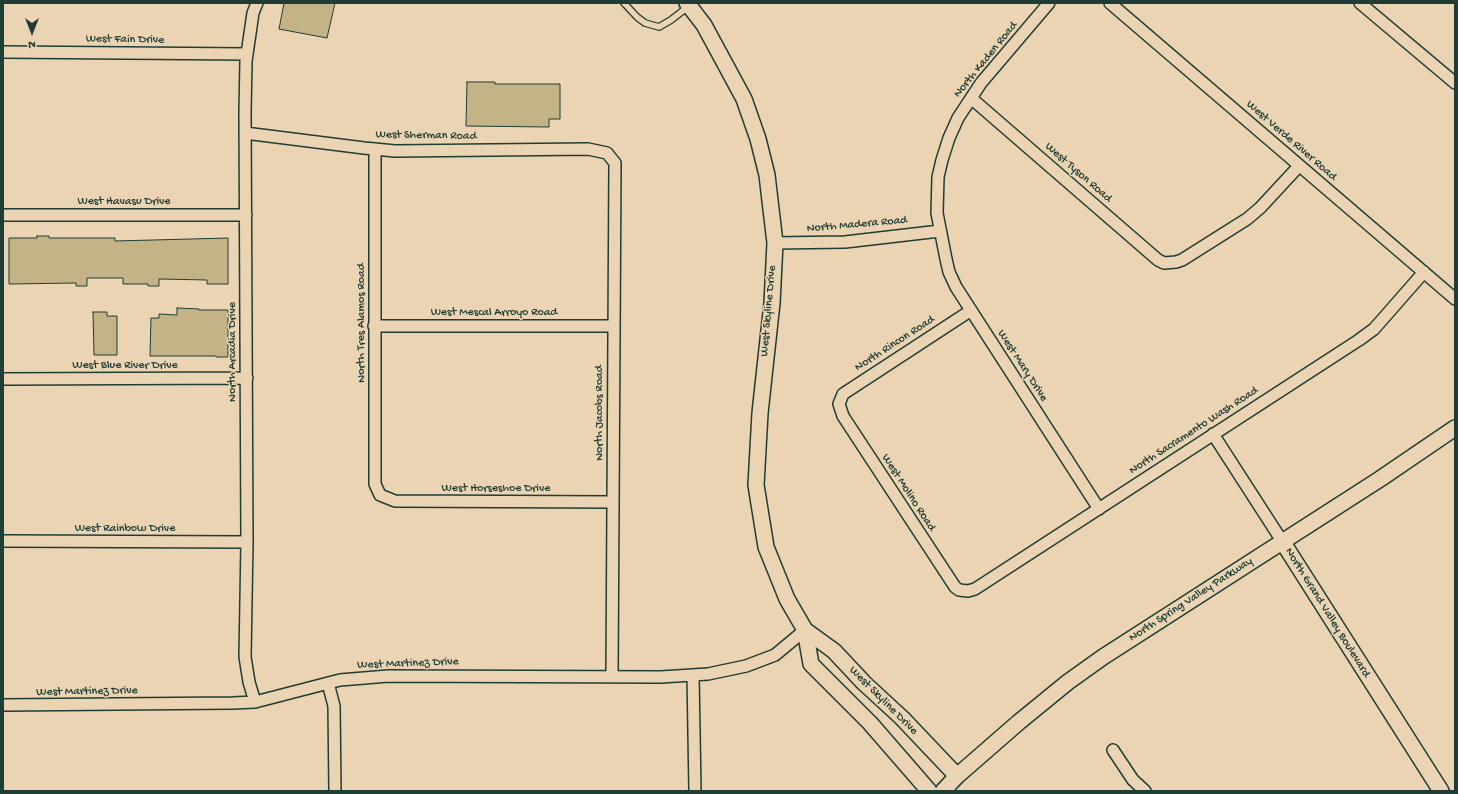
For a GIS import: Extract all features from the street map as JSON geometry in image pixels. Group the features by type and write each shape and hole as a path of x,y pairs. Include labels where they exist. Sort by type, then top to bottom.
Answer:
{"street":[{"name":"North Arcadia Drive","path":"255,702 249,682 245,657 248,542 245,133 247,54 256,3"},
{"name":"North Kaden Road","path":"940,230 937,213 938,178 949,138 958,118 981,83 1049,3"},
{"name":"West Verde River Road","path":"1110,3 1455,299"},
{"path":"1360,3 1455,83"},
{"name":"West Skyline Drive","path":"689,4 704,25 744,99 758,139 767,175 775,243 772,303 760,413 756,484 766,547 787,599 805,630 811,664 870,724 929,791"},
{"name":"West Fain Drive","path":"3,52 247,54"},
{"name":"West Tyson Road","path":"971,98 1158,260 1164,263 1182,260 1247,219 1260,208 1299,166"},
{"name":"West Sherman Road","path":"245,133 375,149 588,149 607,153"},
{"name":"North Tres Alamos Road","path":"375,149 375,484 380,495"},
{"name":"North Jacobs Road","path":"607,153 615,163 612,676"},
{"name":"West Havasu Drive","path":"3,215 246,216"},
{"name":"North Madera Road","path":"775,243 845,242 940,230"},
{"name":"West Mary Drive","path":"940,230 949,272 956,287 970,311 1099,509"},
{"name":"North Sacramento Wash Road","path":"963,591 975,589 1360,340 1374,329 1424,272"},
{"name":"North Rincon Road","path":"839,404 843,394 970,311"},
{"name":"West Mescal Arroyo Road","path":"374,326 614,326"},
{"name":"West Blue River Drive","path":"3,379 247,378"},
{"name":"West Molino Road","path":"839,404 843,416 937,561 955,587 963,591"},
{"name":"North Spring Valley Parkway","path":"943,791 957,776 1062,687 1103,657 1380,479 1455,428"},
{"name":"North Grand Valley Boulevard","path":"1213,434 1441,791"},
{"name":"West Horseshoe Drive","path":"380,495 395,501 613,502"},
{"name":"West Rainbow Drive","path":"3,541 248,542"},
{"name":"West Skyline Drive","path":"805,630 834,651 864,683 902,718 957,776"},
{"name":"West Martinez Drive","path":"3,705 255,702 328,682 388,676 661,677 708,674 746,666 775,655 805,630"},
{"path":"694,675 695,791"},
{"path":"328,682 334,706 335,791"},
{"path":"1113,750 1132,780 1145,791"}],"lane":[{"path":"624,3 645,23 659,27 671,20 689,4"}],"building":[{"path":"284,3 335,3 327,38 279,29"},
{"path":"467,82 495,82 495,84 560,84 560,119 549,119 549,127 466,126"},
{"path":"37,236 49,236 49,238 115,238 115,241 228,238 228,284 207,284 207,280 159,279 159,286 148,286 148,284 123,284 123,278 87,278 87,286 76,286 76,283 9,284 9,238 37,238"},
{"path":"177,308 228,310 228,357 150,356 151,318 159,318 159,314 177,315"},
{"path":"93,312 107,312 107,316 117,316 117,355 94,355"}]}
